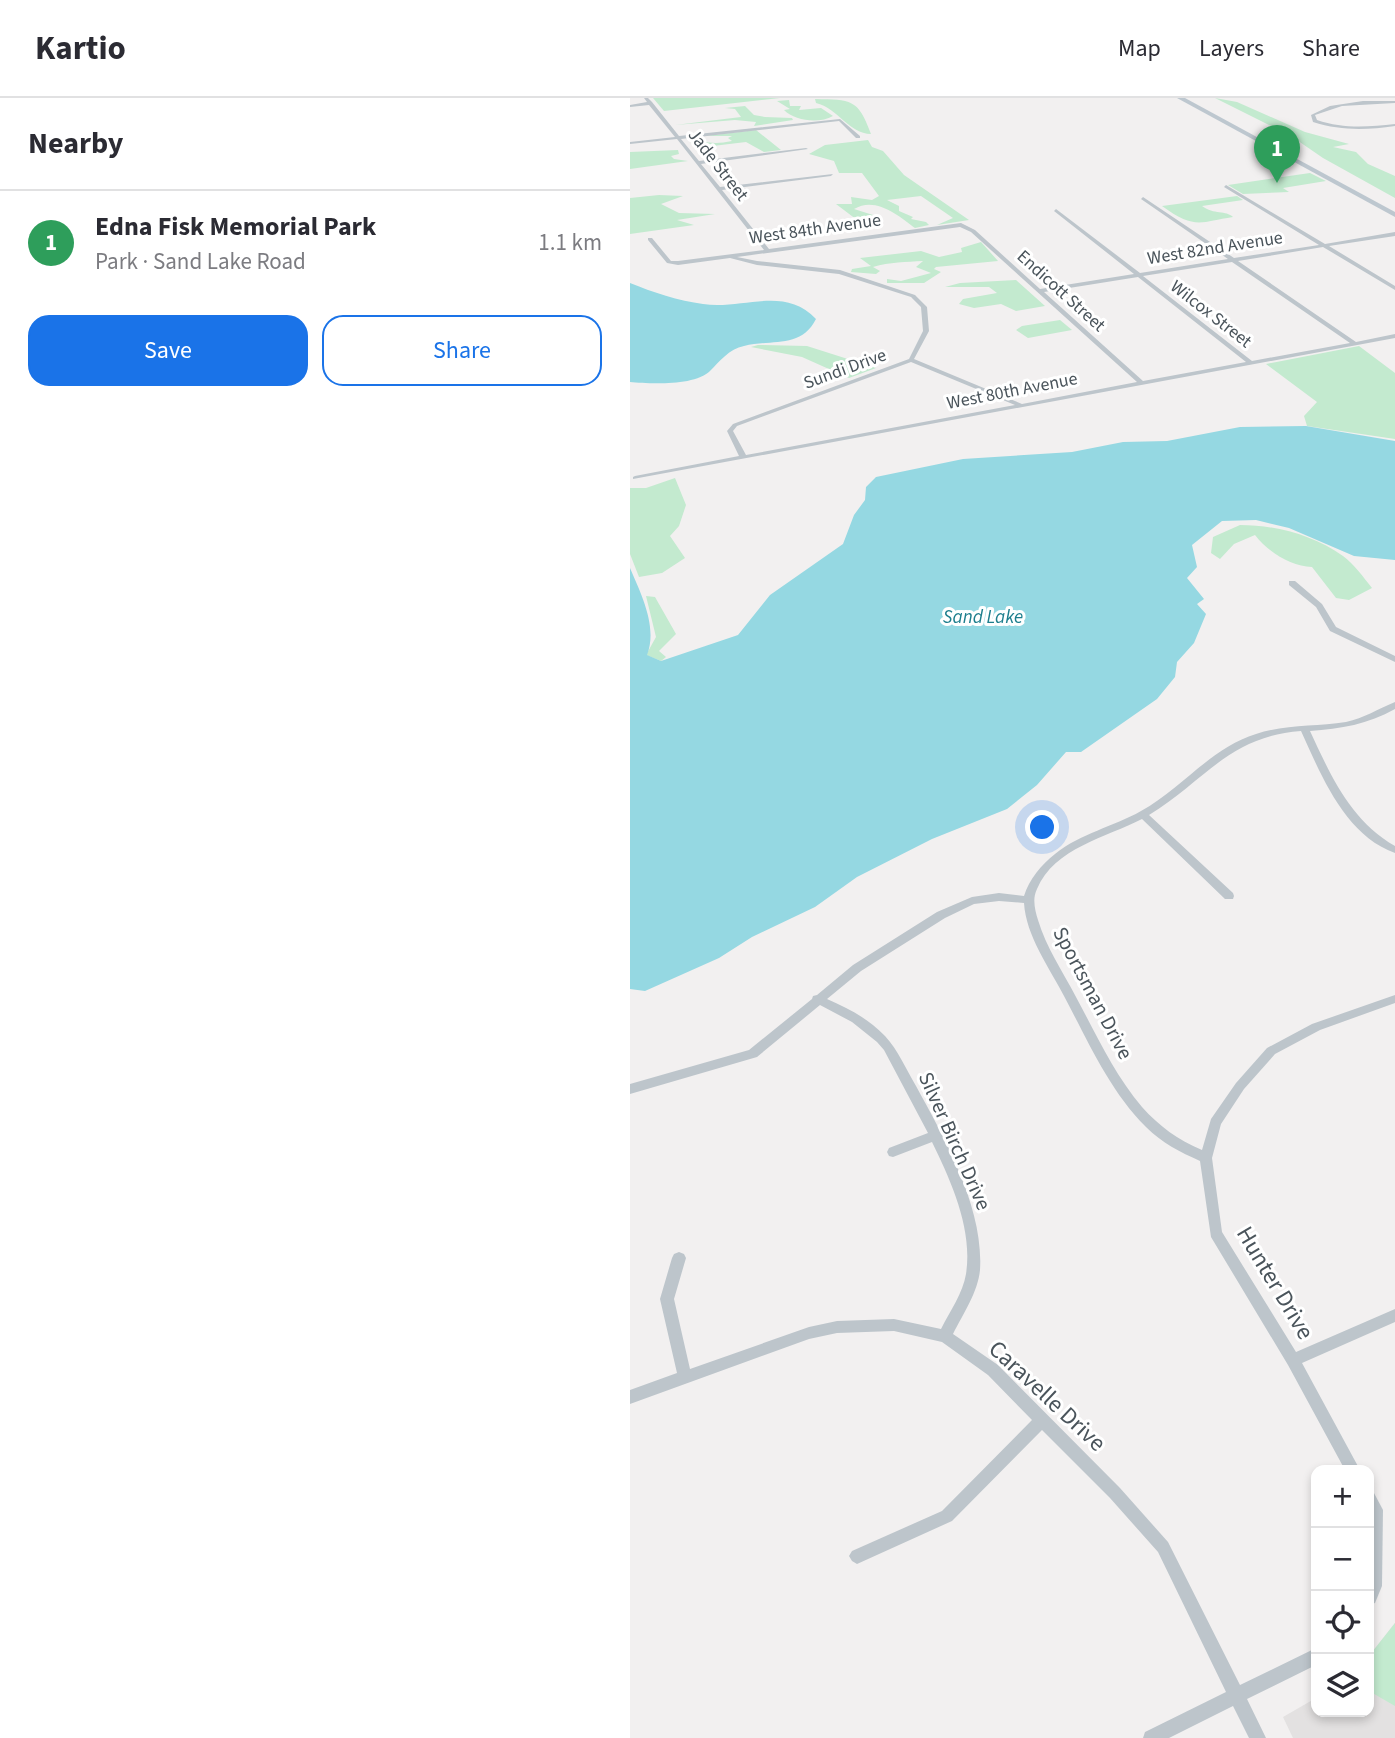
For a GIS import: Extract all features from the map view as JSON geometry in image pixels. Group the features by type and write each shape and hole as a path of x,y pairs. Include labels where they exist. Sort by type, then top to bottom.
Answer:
{"main road":[{"path":"1180,98 1395,215"}],"street":[{"name":"Jade Street","path":"646,98 767,250"},
{"path":"1395,102 1351,104 1321,110 1312,115 1315,121 1349,129 1395,125"},
{"path":"630,106 651,103"},
{"path":"630,143 840,120 858,137"},
{"path":"697,163 806,149"},
{"path":"718,189 831,175"},
{"path":"1226,186 1395,288"},
{"path":"1143,198 1354,343"},
{"name":"Wilcox Street","path":"1056,210 1250,362"},
{"name":"West 84th Avenue","path":"650,239 672,263 961,225"},
{"name":"Endicott Street","path":"961,225 973,230 1140,382"},
{"name":"West 82nd Avenue","path":"1038,290 1395,234"},
{"name":"Sundi Drive","path":"728,256 757,263 840,272 913,296 924,307 926,331 911,360 734,425 730,437 743,457"},
{"name":"West 80th Avenue","path":"635,478 1395,335"},
{"path":"911,360 1020,405"},
{"path":"1292,583 1319,606 1333,629 1395,659"},
{"path":"630,1090 753,1054 857,968 941,915 972,901 999,897 1028,900 1032,887 1059,856 1075,844 1143,815 1169,799 1221,755 1257,736 1304,728 1342,727 1374,718 1395,705"},
{"path":"1304,728 1337,794 1356,820 1395,850"},
{"path":"1143,815 1228,897"},
{"name":"Sportsman Drive","path":"1028,900 1037,933 1093,1039 1137,1111 1169,1140 1206,1158"},
{"name":"Silver Birch Drive","path":"817,999 846,1012 877,1032 888,1046 961,1196 973,1230 973,1275 945,1336"},
{"name":"Hunter Drive","path":"1350,1465 1293,1360 1216,1233 1206,1158 1215,1123 1240,1086 1271,1051 1316,1027 1395,999"},
{"path":"894,1152 934,1136"},
{"path":"679,1258 667,1299 685,1377"},
{"path":"1293,1360 1395,1315"},
{"name":"Caravelle Drive","path":"630,1397 809,1333 837,1326 894,1325 945,1336 993,1370 1044,1419 1163,1547 1258,1738"},
{"path":"857,1556 947,1516 1044,1419"},
{"path":"1372,1591 1374,1586 1374,1508"},
{"path":"1151,1738 1311,1658"}],"shaded area":[{"path":"1395,1623 1395,1738 1293,1738 1283,1717 1311,1701 1311,1717 1374,1717 1374,1650"}],"green space":[{"path":"653,98 780,98 664,111"},
{"path":"1215,98 1237,102 1305,132 1349,144 1333,147 1356,152 1368,164 1395,176 1395,198 1323,158 1291,136"},
{"path":"815,99 852,103 862,113 871,134 856,130 831,110 816,103"},
{"path":"789,100 790,106 801,106 799,110 821,108 833,116 814,121 794,117 784,110 790,109 777,101"},
{"path":"745,106 754,115 793,120 754,126 756,122 735,120 675,125 741,117 735,109 725,108"},
{"path":"756,130 781,150 764,152 746,142 696,148 687,138 726,142 732,141 728,138 732,136 705,136"},
{"path":"868,140 872,147 883,151 904,175 969,220 937,225 953,218 921,196 887,200 899,206 899,211 913,217 911,219 929,225 915,228 886,209 870,205 854,209 873,215 862,222 865,226 836,204 852,204 851,197 872,200 879,196 862,173 839,173 834,161 809,154 825,145"},
{"path":"678,150 679,154 671,156 688,161 630,169 630,152"},
{"path":"1310,173 1326,181 1283,188 1289,192 1243,194 1228,185"},
{"path":"683,196 661,204 679,213 715,214 677,220 694,225 630,234 630,198"},
{"path":"1237,196 1243,200 1202,206 1233,217 1205,222 1182,219 1162,206"},
{"path":"981,242 998,261 936,267 934,269 941,272 924,283 887,283 887,279 901,281 931,273 916,267 923,261 873,267 880,271 876,274 851,272 852,269 871,266 860,258 921,251 939,257 962,252 961,248"},
{"path":"1016,280 1045,306 1016,311 1001,304 974,308 959,304 963,299 997,293 989,287 945,287 960,283"},
{"path":"1060,320 1072,330 1028,338 1016,330 1022,326"},
{"path":"807,346 876,368 849,378 802,357 751,347"},
{"path":"1359,346 1395,373 1395,439 1307,426 1304,416 1317,402 1266,364"},
{"path":"675,478 686,505 679,526 670,536 685,558 662,573 639,577 630,554 630,488 646,488"},
{"path":"1240,525 1280,529 1319,542 1347,559 1372,588 1349,600 1336,598 1312,567 1280,557 1255,535 1234,544 1220,559 1211,553 1213,537"},
{"path":"646,596 655,597 676,634 659,651 666,657 661,661 646,655 656,637"},
{"path":"1395,1623 1395,1706 1374,1694 1374,1650"}],"water":[{"path":"630,283 666,296 703,304 762,301 790,303 804,309 816,319 810,328 794,339 754,344 734,350 703,376 672,383 630,382"},
{"name":"Sand Lake","path":"1306,426 1395,441 1395,560 1354,556 1289,528 1256,520 1222,521 1192,545 1197,567 1187,578 1204,599 1197,604 1206,614 1194,643 1177,662 1175,677 1157,699 1081,752 1066,752 1037,785 1007,809 932,839 857,877 815,907 752,937 719,958 645,991 630,989 630,568 649,622 651,633 647,655 661,661 738,635 770,595 843,544 854,515 865,500 866,487 876,477 963,459 1072,452 1123,442 1167,441 1240,427"}],"place":[{"name":"Edna Fisk Memorial Park","path":"1277,183"}]}
